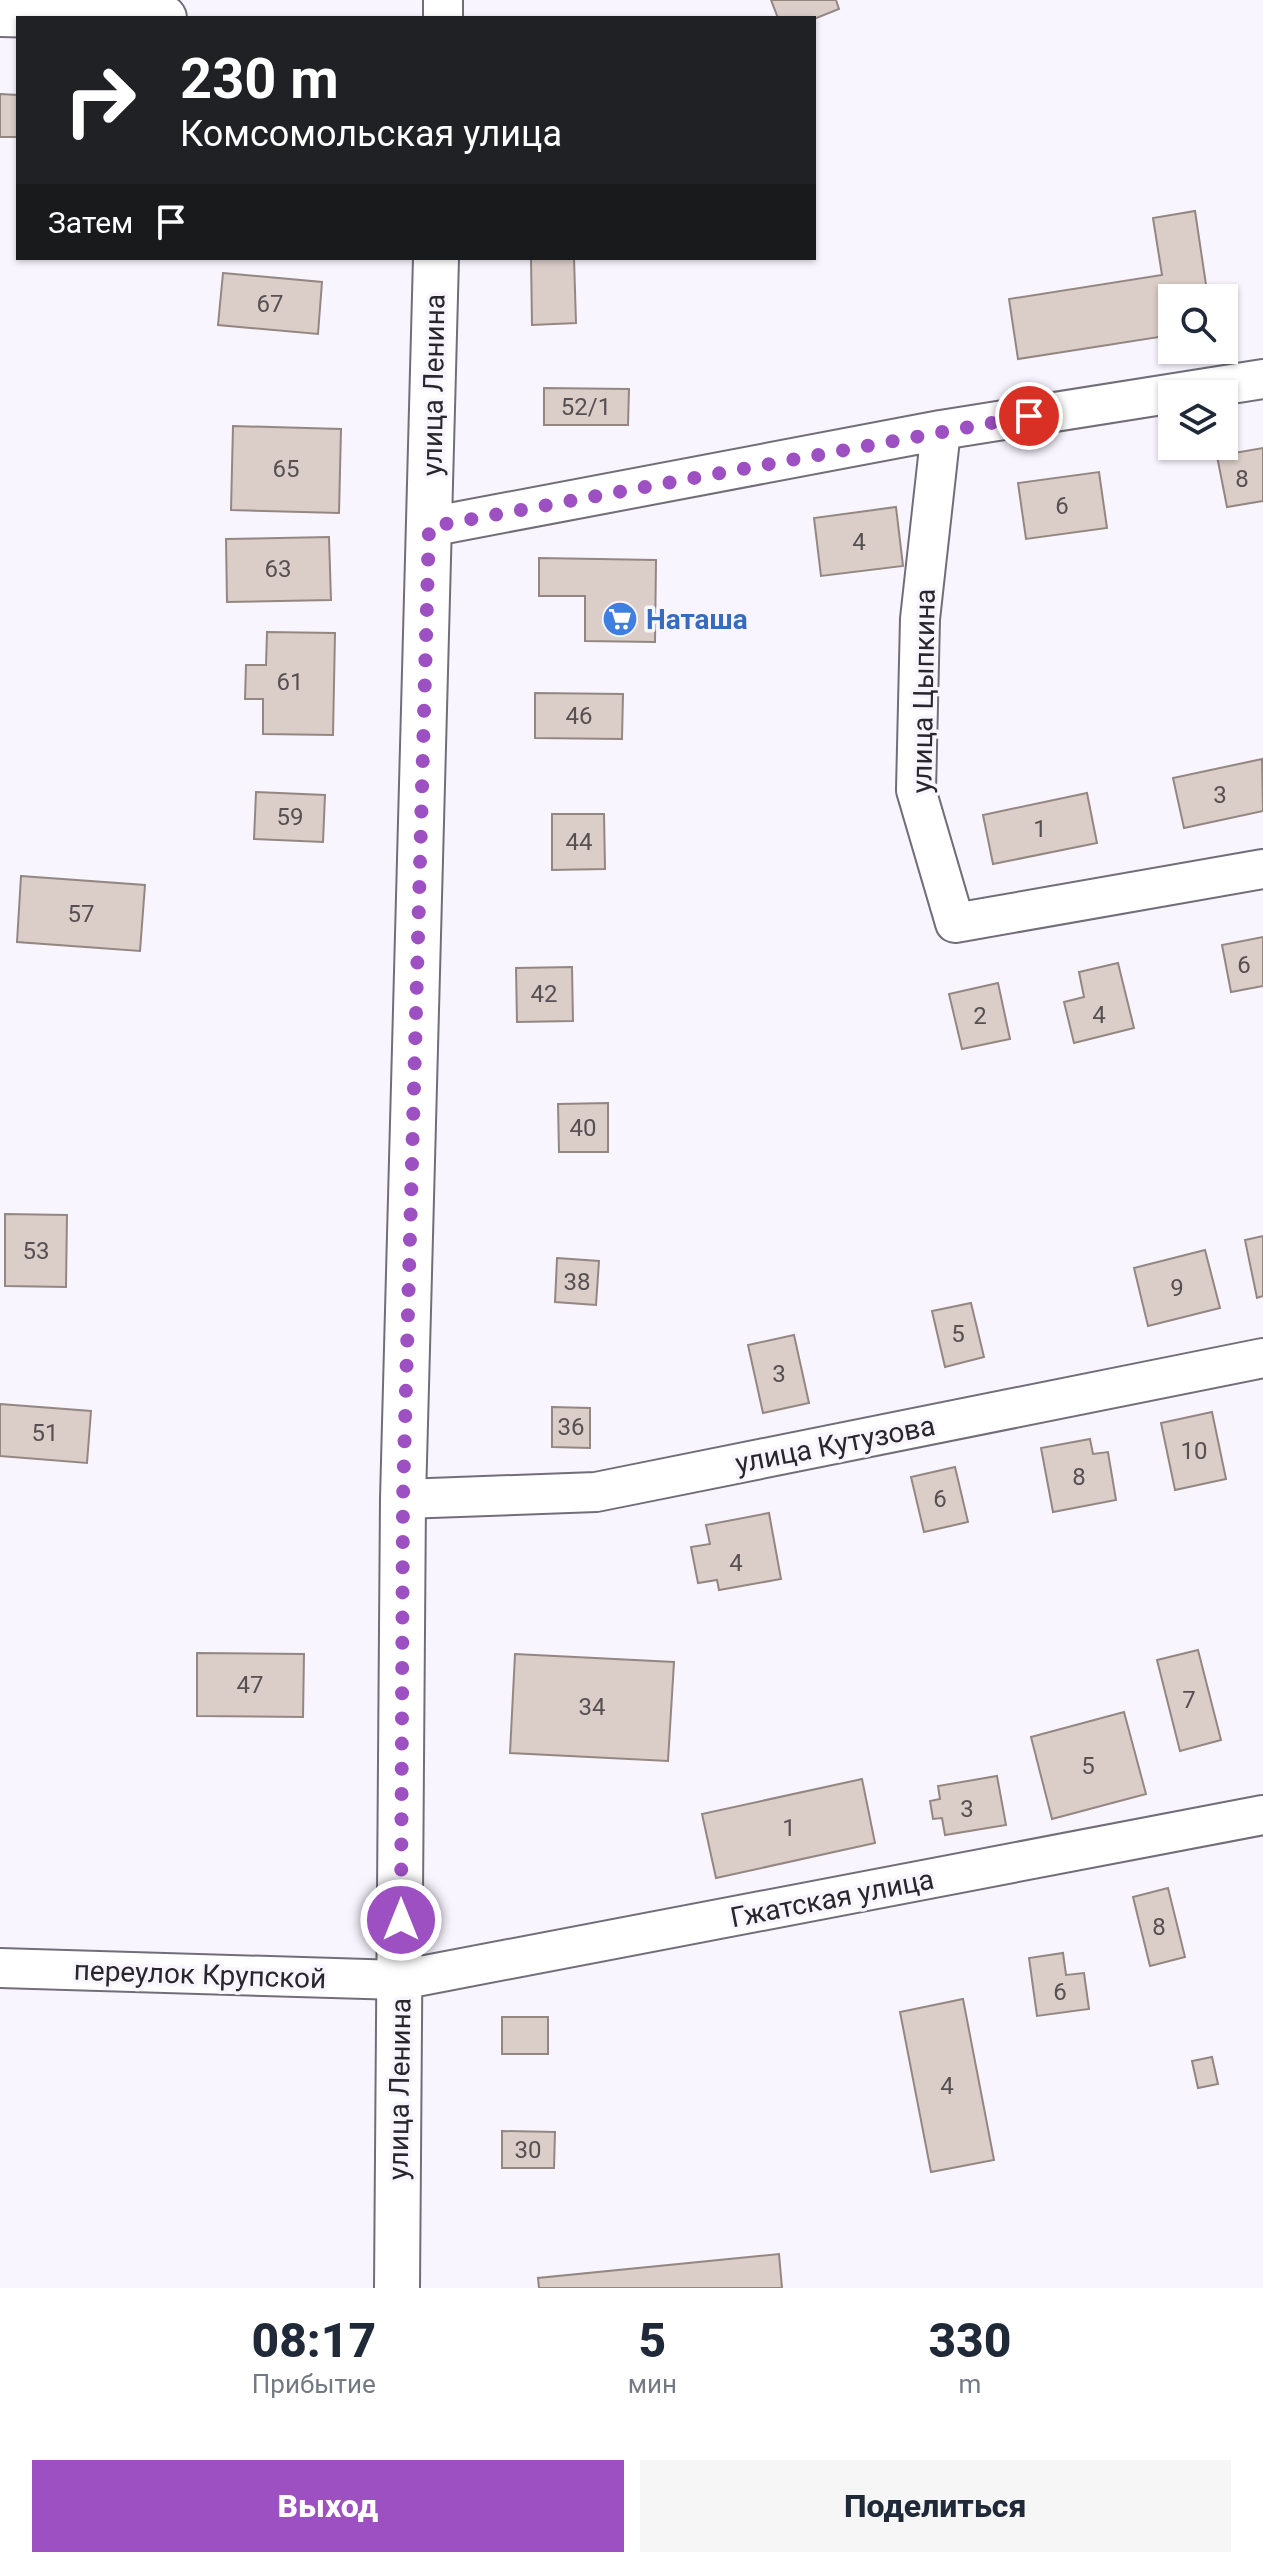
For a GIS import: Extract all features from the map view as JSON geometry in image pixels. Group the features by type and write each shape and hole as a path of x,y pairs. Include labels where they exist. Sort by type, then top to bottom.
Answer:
{"main road":[{"path":"0,14 82,16"},
{"name":"улица Ленина","path":"397,2288 403,1499 436,260"}],"street":[{"path":"429,527 941,430 1263,379"},
{"name":"улица Цыпкина","path":"941,430 920,619 916,790 955,923 1263,869"},
{"name":"улица Кутузова","path":"403,1499 596,1492 1263,1358"},
{"name":"Гжатская улица","path":"400,1980 1263,1815"},
{"name":"переулок Крупской","path":"0,1968 400,1980"}],"building":[{"path":"771,0 836,0 839,9 816,18 777,16"},
{"path":"0,94 16,95 16,137 0,137"},
{"path":"1195,211 1206,284 1158,284 1158,337 1018,359 1009,299 1162,275 1153,218"},
{"path":"531,260 574,260 576,323 532,325"},
{"path":"223,273 322,282 318,334 218,325"},
{"path":"544,388 629,389 628,425 544,425"},
{"path":"233,426 341,429 339,513 231,510"},
{"path":"1263,448 1263,501 1227,507 1218,460 1238,460 1238,452"},
{"path":"1099,472 1107,528 1026,539 1018,483"},
{"path":"896,507 903,566 821,576 814,518"},
{"path":"329,537 331,600 227,602 226,539"},
{"name":"Наташа","path":"539,558 656,560 655,642 585,641 585,596 539,596"},
{"path":"267,632 335,633 333,735 263,734 263,699 245,699 246,665 266,665"},
{"path":"535,693 623,694 622,739 535,738"},
{"path":"1262,759 1263,811 1184,828 1173,778"},
{"path":"256,792 325,795 323,842 254,839"},
{"path":"1087,793 1097,843 993,864 983,815"},
{"path":"552,814 604,814 605,869 552,870"},
{"path":"21,876 145,885 140,951 17,942"},
{"path":"1263,937 1263,986 1231,992 1222,945"},
{"path":"1118,963 1134,1028 1074,1043 1064,1002 1084,997 1079,972"},
{"path":"572,967 573,1021 517,1022 516,968"},
{"path":"998,983 1010,1039 962,1049 949,994"},
{"path":"608,1103 608,1152 559,1152 558,1104"},
{"path":"5,1214 67,1215 66,1287 5,1286"},
{"path":"1263,1236 1263,1296 1257,1298 1245,1240"},
{"path":"1205,1250 1220,1308 1148,1326 1134,1268"},
{"path":"557,1258 599,1261 596,1305 555,1302"},
{"path":"971,1303 984,1357 945,1367 932,1311"},
{"path":"794,1335 809,1403 763,1413 748,1345"},
{"path":"0,1404 91,1411 87,1463 0,1456"},
{"path":"552,1407 590,1408 590,1448 552,1447"},
{"path":"1212,1412 1226,1479 1175,1490 1161,1423"},
{"path":"1090,1439 1093,1454 1108,1452 1116,1500 1053,1512 1041,1448"},
{"path":"955,1467 968,1522 924,1532 911,1477"},
{"path":"769,1513 781,1579 719,1590 717,1580 698,1583 691,1547 710,1544 706,1525"},
{"path":"1198,1650 1221,1740 1180,1751 1157,1660"},
{"path":"197,1653 304,1654 303,1717 197,1716"},
{"path":"515,1654 674,1662 668,1761 510,1753"},
{"path":"1124,1712 1146,1794 1052,1819 1031,1737"},
{"path":"997,1776 1006,1825 945,1835 942,1818 933,1819 930,1801 940,1799 938,1786"},
{"path":"862,1779 875,1843 716,1878 702,1814"},
{"path":"1168,1888 1185,1957 1150,1966 1133,1897"},
{"path":"1063,1953 1066,1975 1084,1973 1089,2009 1037,2016 1029,1958"},
{"path":"963,1999 994,2160 931,2172 900,2012"},
{"path":"502,2017 548,2017 548,2054 502,2054"},
{"path":"1212,2057 1218,2084 1198,2088 1192,2061"},
{"path":"502,2131 555,2132 554,2168 502,2168"},
{"path":"779,2254 782,2288 539,2288 538,2278"}],"place":[{"name":"Наташа","path":"620,619"}],"route":[{"path":"401,1920 403,1499 429,527 1029,416"}]}
